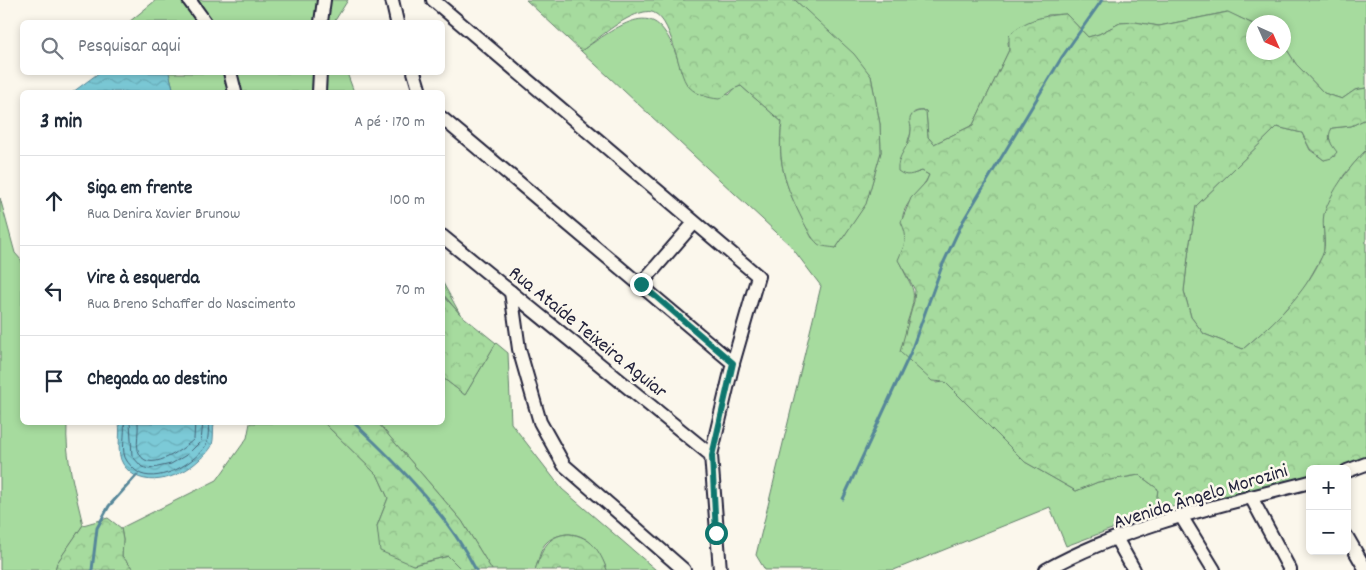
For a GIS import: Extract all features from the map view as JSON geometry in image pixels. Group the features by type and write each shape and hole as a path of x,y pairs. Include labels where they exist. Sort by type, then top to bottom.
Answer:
{"street":[{"path":"189,0 204,20"},
{"path":"321,20 324,0"},
{"path":"392,0 397,20"},
{"path":"432,0 756,273 758,280 733,363 712,456 720,570"},
{"path":"231,75 234,90"},
{"path":"319,90 320,75"},
{"path":"415,75 419,90"},
{"path":"445,121 733,363"},
{"path":"641,284 694,222"},
{"name":"Rua Ataíde Teixeira Aguiar","path":"445,238 712,456"},
{"path":"511,292 519,349 540,422 564,465 684,570"},
{"path":"1351,469 1366,464"},
{"name":"Avenida Ângelo Morozini","path":"1050,569 1116,538 1181,516 1306,483"},
{"path":"1251,498 1290,570"},
{"path":"1181,516 1214,570"},
{"path":"1116,538 1134,570"},
{"path":"1351,544 1366,570"}],"green space":[{"path":"156,0 348,0 335,20 131,20"},
{"path":"526,0 795,0 854,54 871,76 880,124 881,152 866,204 836,248 822,246 816,242 811,236 791,196 782,162 782,122 741,86 719,99 697,93 689,87 682,75 667,27 661,18 653,12 644,12 627,18 581,51"},
{"path":"795,0 1366,0 1366,88 1355,90 1342,99 1324,93 1296,64 1291,56 1291,15 1246,15 1246,21 1227,12 1159,26 1135,22 1120,23 1099,34 1088,37 1066,14 1048,15 1008,42 1009,50 973,125 934,144 928,137 926,111 913,113 908,142 913,174 922,171 929,175 905,209 903,223 907,231 906,241 899,261 913,290 913,302 907,323 936,383 945,382 1025,462 1076,491 1098,482 1139,475 1158,489 1155,513 1066,546 1050,507 894,570 765,570 756,555 821,286 790,245 581,51 619,27 633,21 646,19 656,23 666,33 682,73 729,95 735,88 741,86 782,122 781,155 786,183 791,196 812,238 836,248 866,203 881,152 880,124 871,76"},
{"path":"1228,12 1246,21 1246,60 1291,60 1291,56 1296,64 1324,93 1342,99 1355,90 1366,88 1366,119 1351,126 1332,128 1329,138 1337,152 1332,158 1324,160 1310,149 1302,133 1277,127 1196,206 1184,291 1191,317 1204,334 1243,349 1288,307 1307,283 1324,251 1323,219 1327,205 1342,179 1366,150 1366,461 1351,466 1306,465 1306,483 1186,502 1155,513 1158,489 1139,475 1098,482 1076,491 1025,462 945,382 932,381 900,352 914,301 915,290 898,260 905,241 905,233 901,222 911,198 926,182 929,175 922,171 910,175 904,174 898,171 898,165 909,141 910,119 915,113 926,111 928,137 934,144 973,125 1009,50 1009,35 1028,22 1043,17 1066,14 1088,37 1099,34 1120,23 1135,22 1159,26"},
{"path":"170,75 348,75 353,90 173,90"},
{"path":"1366,119 1366,150 1344,175 1324,215 1324,253 1303,290 1273,323 1243,349 1204,334 1191,317 1184,291 1196,206 1277,127 1302,133 1310,150 1324,160 1335,156 1328,134 1332,128 1351,126"},
{"path":"0,198 15,253 20,259 20,425 67,425 69,461 83,525 57,563 55,570 0,570"},
{"path":"445,287 460,314 445,296"},
{"path":"445,297 460,314 496,343 465,395 445,380"},
{"path":"496,343 508,353 511,423 562,489 656,570 607,570 592,544 574,534 566,534 555,537 545,544 535,570 492,570 462,521 380,425 445,425 445,380 465,395"},
{"path":"250,425 326,425 378,476 388,498 377,526 413,565 449,556 462,570 134,570 122,556 123,540 121,528 217,480 247,438"},
{"path":"326,425 380,425 462,521 492,570 462,570 448,556 413,565 380,551 377,526 388,498 378,476"},
{"path":"108,518 121,528 123,540 122,556 134,570 55,570 57,563 83,525"},
{"path":"569,534 577,535 589,541 598,551 607,570 535,570 546,545 555,537"}],"water":[{"path":"96,75 170,75 173,90 76,90"},
{"path":"119,425 214,425 213,443 210,449 191,467 171,477 149,480 130,472 123,464 119,449"}],"waterway":[{"path":"843,499 910,354 942,266 963,221 1062,57 1102,0"},
{"path":"356,425 387,455 437,510 465,550 476,570"},
{"path":"92,570 97,528 109,506 137,475"}],"route":[{"path":"641,284 733,363 712,456 716,533"}]}
